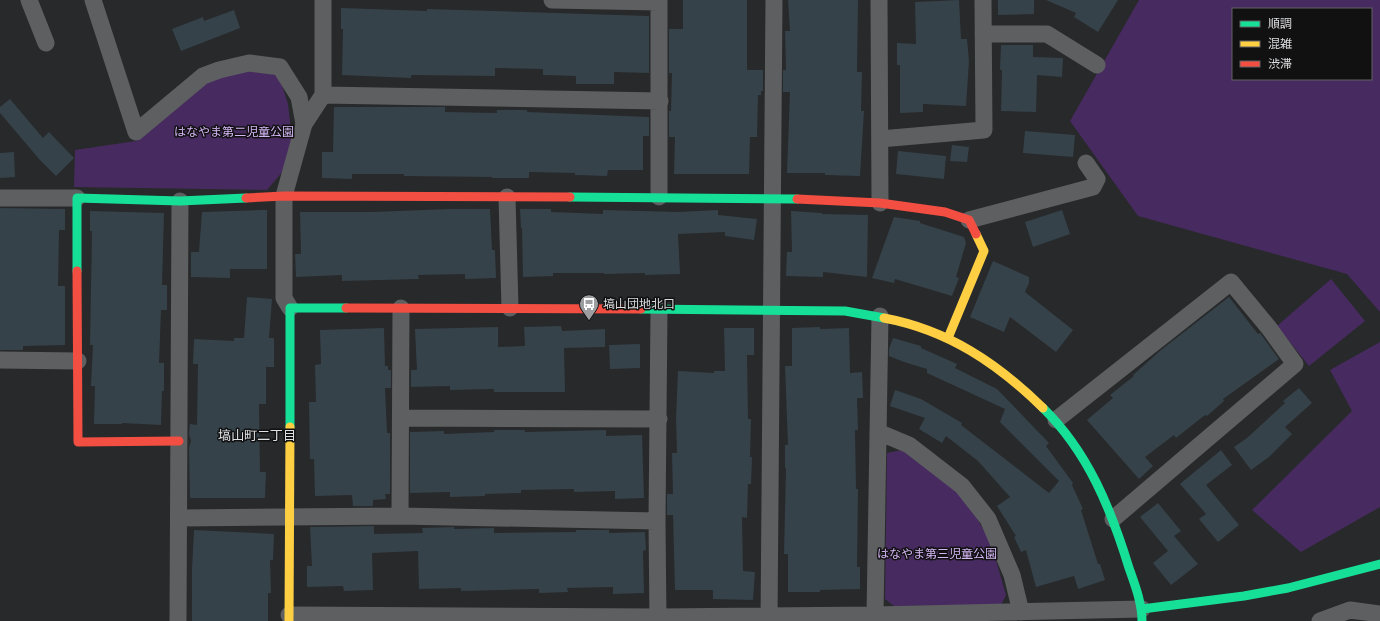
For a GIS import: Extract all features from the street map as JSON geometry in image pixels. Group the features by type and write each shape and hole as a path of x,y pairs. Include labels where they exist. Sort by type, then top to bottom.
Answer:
{"street":[{"path":"29,0 46,43"},
{"path":"93,0 136,132 203,76 219,70 249,63 280,67 299,97 304,124"},
{"path":"323,0 323,95 304,124 284,196 284,298 290,308 289,618 658,619 1021,612 1142,615 1288,588 1380,564"},
{"path":"552,0 659,1 659,197"},
{"path":"769,618 774,0"},
{"path":"879,0 880,203"},
{"path":"880,139 984,130 983,0"},
{"path":"983,34 1047,34 1096,65"},
{"path":"323,95 660,101"},
{"path":"0,198 77,198 180,201 284,196 773,198 880,203 945,212 969,220 1094,187 1097,179 1086,164"},
{"path":"507,197 510,308"},
{"path":"77,198 78,442 180,441"},
{"path":"178,621 180,518 180,201"},
{"path":"948,338 984,251 969,220"},
{"path":"1056,420 1231,282 1269,328 1295,364 1113,519"},
{"path":"290,308 845,311 880,316 915,325 948,338 974,352 1001,370 1027,392 1056,420 1079,451 1098,486 1113,519 1142,615"},
{"path":"400,516 401,308"},
{"path":"658,619 657,521 659,310"},
{"path":"875,615 880,316"},
{"path":"0,360 78,361"},
{"path":"401,418 659,419"},
{"path":"878,432 908,445 962,486 971,497 988,519 1012,575 1021,612"},
{"path":"180,518 400,516 657,521"},
{"path":"1320,621 1350,610 1380,614"}],"green space":[{"path":"1139,0 1380,0 1380,312 1347,274 1138,216 1070,121"},
{"name":"はなやま第二児童公園","path":"246,69 279,76 288,104 293,148 284,170 267,190 74,187 75,150 136,141 202,84"},
{"path":"1331,279 1365,321 1309,366 1277,326"},
{"path":"1380,342 1380,507 1301,552 1252,510 1352,411 1330,370"},
{"name":"はなやま第三児童公園","path":"902,450 966,499 991,543 1006,595 1001,605 894,606 885,599 887,453"}],"building":[{"path":"683,0 747,0 747,70 763,70 763,91 761,91 761,95 758,95 757,137 750,137 749,174 674,174 675,137 669,137 669,111 671,111 672,73 669,73 669,29 683,29"},
{"path":"788,0 858,0 857,72 862,72 861,111 864,111 860,176 825,175 825,173 787,173 790,92 783,92 783,70 786,70 785,31 790,31"},
{"path":"959,0 961,39 967,39 969,61 966,106 923,104 923,112 900,113 900,65 897,65 897,43 916,44 915,2"},
{"path":"998,0 1034,0 1034,14 998,15"},
{"path":"1046,0 1118,0 1098,32 1074,17 1076,13"},
{"path":"341,8 427,11 427,9 649,16 649,73 614,72 614,84 576,84 576,76 543,75 543,69 495,68 495,76 411,75 411,78 342,75 343,29 341,29"},
{"path":"234,10 240,28 181,51 172,29 203,17 204,21"},
{"path":"1001,45 1033,45 1033,57 1063,58 1062,77 1037,75 1036,112 1001,111"},
{"path":"10,99 43,138 49,132 74,158 56,176 39,159 0,113 0,107"},
{"path":"334,107 445,107 445,112 497,113 497,110 527,110 527,112 649,117 649,136 643,136 643,170 608,170 607,176 575,175 575,173 529,172 529,178 352,174 352,179 322,178 322,152 333,152"},
{"path":"1025,131 1075,135 1073,157 1023,153"},
{"path":"952,145 969,147 967,162 950,161"},
{"path":"898,151 946,156 944,179 896,174"},
{"path":"14,152 15,177 0,178 0,153"},
{"path":"0,208 65,209 65,230 59,230 58,286 65,286 65,345 23,346 23,350 0,350"},
{"path":"490,209 492,250 495,250 496,278 465,279 465,274 418,275 419,279 342,281 342,275 296,277 295,254 301,254 300,212 372,212"},
{"path":"520,209 551,209 551,212 603,214 603,210 679,212 718,210 718,215 757,219 754,240 725,236 725,232 678,234 680,274 645,275 645,273 553,273 553,276 523,277"},
{"path":"267,210 267,269 230,269 230,278 191,277 191,252 199,252 202,212"},
{"path":"1062,210 1070,234 1033,247 1025,222"},
{"path":"90,211 164,213 162,285 167,285 167,310 161,310 159,363 164,363 164,391 162,391 161,425 122,423 94,424 95,386 91,386 93,345 90,345 92,231 90,231"},
{"path":"791,211 822,214 868,215 867,277 823,272 823,277 786,276 787,252 792,252"},
{"path":"894,217 920,221 920,223 964,237 966,243 956,277 959,278 952,296 895,279 894,283 872,278"},
{"path":"993,261 1029,277 1029,283 1025,292 1073,330 1056,352 1010,317 1004,332 970,317"},
{"path":"247,297 272,299 269,338 274,338 274,367 266,367 266,404 259,404 260,472 266,472 265,498 190,498 189,448 191,441 189,434 190,424 197,425 198,364 193,364 194,339 234,341 234,338 244,338"},
{"path":"1229,297 1258,334 1260,333 1279,359 1223,399 1224,401 1207,416 1205,415 1176,438 1174,435 1145,457 1153,466 1139,479 1087,420 1113,398 1110,395 1134,376 1133,375 1161,350"},
{"path":"561,326 562,331 605,329 605,347 564,348 565,392 494,392 494,389 450,390 450,386 411,387 411,370 417,370 415,329 498,327 498,347 525,346 524,327"},
{"path":"820,327 820,329 849,328 850,373 862,372 863,398 857,398 858,430 855,430 856,489 858,489 857,567 860,567 860,589 820,590 820,592 788,592 788,554 784,554 786,468 785,445 788,445 785,366 792,366 792,328"},
{"path":"384,328 385,366 388,366 388,370 391,370 391,388 385,388 387,433 390,433 390,494 385,494 386,499 373,500 373,506 353,506 352,495 315,496 314,459 310,459 309,402 316,402 315,365 321,364 320,330"},
{"path":"724,328 754,328 754,355 747,355 748,419 751,419 751,484 748,484 747,518 742,517 743,571 755,572 753,600 713,599 713,590 675,590 673,515 667,515 667,494 673,494 672,453 677,453 676,418 678,371 714,373 714,371 725,371"},
{"path":"893,338 921,346 921,348 957,364 955,368 997,389 1049,443 1046,446 1073,483 1072,485 1083,509 1081,510 1098,564 1100,564 1105,580 1078,589 1074,576 1036,587 1026,550 1021,552 1014,537 1016,536 997,506 1010,497 978,461 946,436 942,443 919,429 925,418 890,406 895,390 921,399 962,423 961,425 1049,493 1059,481 1000,422 1005,409 927,373 927,369 889,356 889,349"},
{"path":"640,344 640,368 610,369 609,345"},
{"path":"1299,388 1312,403 1285,427 1292,434 1269,457 1251,470 1234,447 1247,438 1285,403 1283,401"},
{"path":"494,430 525,430 525,432 606,430 606,436 642,435 644,498 615,499 615,491 574,492 574,489 521,490 521,493 450,497 450,492 410,493 410,432 444,431 444,434 494,432"},
{"path":"1221,450 1232,465 1206,485 1239,525 1218,542 1199,519 1206,514 1180,484"},
{"path":"1158,503 1181,531 1174,536 1198,564 1171,585 1153,563 1168,551 1140,517"},
{"path":"374,526 374,534 423,533 422,528 454,527 454,529 494,528 494,533 576,532 576,530 609,530 609,533 645,532 646,550 643,551 644,593 613,594 613,587 567,588 568,592 539,593 539,589 461,591 461,588 419,589 418,551 372,553 373,590 344,591 343,586 307,587 307,566 312,566 310,527"},
{"path":"194,530 274,534 273,560 270,560 271,593 268,593 268,621 192,621"}],"traffic: fast":[{"path":"570,197 797,199"},
{"path":"77,271 77,198 180,201 246,198"},
{"path":"290,427 290,308 346,308"},
{"path":"641,309 845,311 884,318"},
{"path":"1043,408 1073,443 1085,462 1106,503 1136,587 1141,608 1142,621"},
{"path":"1142,609 1244,596 1288,588 1380,564"}],"traffic: slow":[{"path":"948,338 984,251 976,234"},
{"path":"884,318 907,323 929,331 970,351 1008,377 1043,408"},
{"path":"289,621 290,427"}],"traffic: jam":[{"path":"246,198 284,196 570,197"},
{"path":"797,199 880,203 945,212 969,220 976,234"},
{"path":"77,271 78,442 179,441"},
{"path":"346,308 641,309"}],"place":[{"name":"塙山団地北口","path":"589,321"}],"district":[{"name":"塙山町二丁目","path":"257,435"}]}
